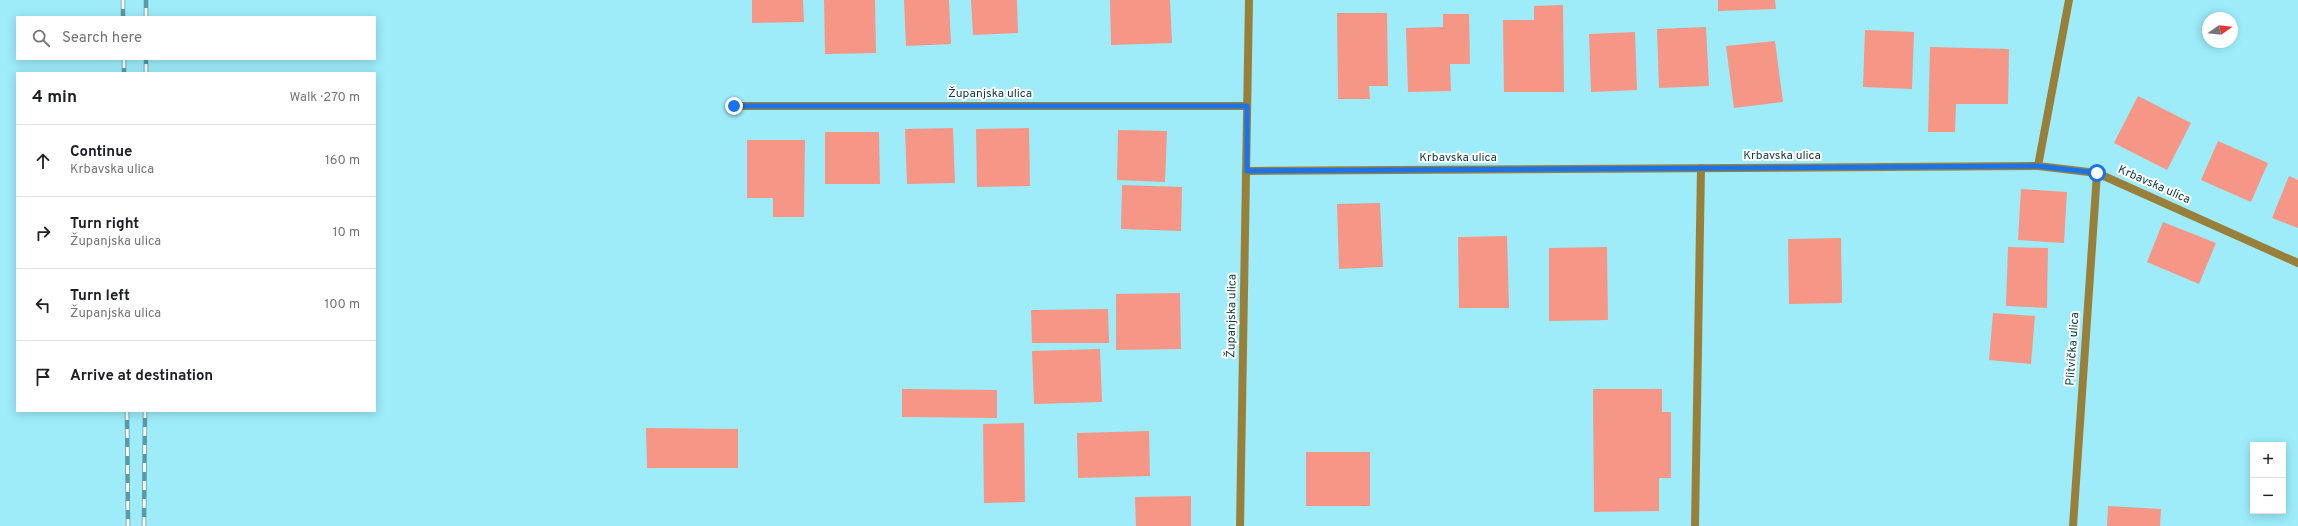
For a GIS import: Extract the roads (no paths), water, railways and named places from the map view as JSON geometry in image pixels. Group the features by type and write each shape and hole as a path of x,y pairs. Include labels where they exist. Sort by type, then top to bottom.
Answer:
{"street":[{"name":"Županjska ulica","path":"1240,526 1249,0"},
{"path":"2038,166 2069,0"},
{"name":"Županjska ulica","path":"734,106 1247,106"},
{"name":"Krbavska ulica","path":"1247,171 2038,166 2097,173 2298,263"},
{"path":"1695,526 1701,168"},
{"name":"Plitvička ulica","path":"2073,526 2097,173"}],"railway":[{"path":"123,0 123,16"},
{"path":"146,0 146,16"},
{"path":"124,60 124,72"},
{"path":"146,60 146,72"},
{"path":"127,412 128,526"},
{"path":"144,526 145,412"}]}
